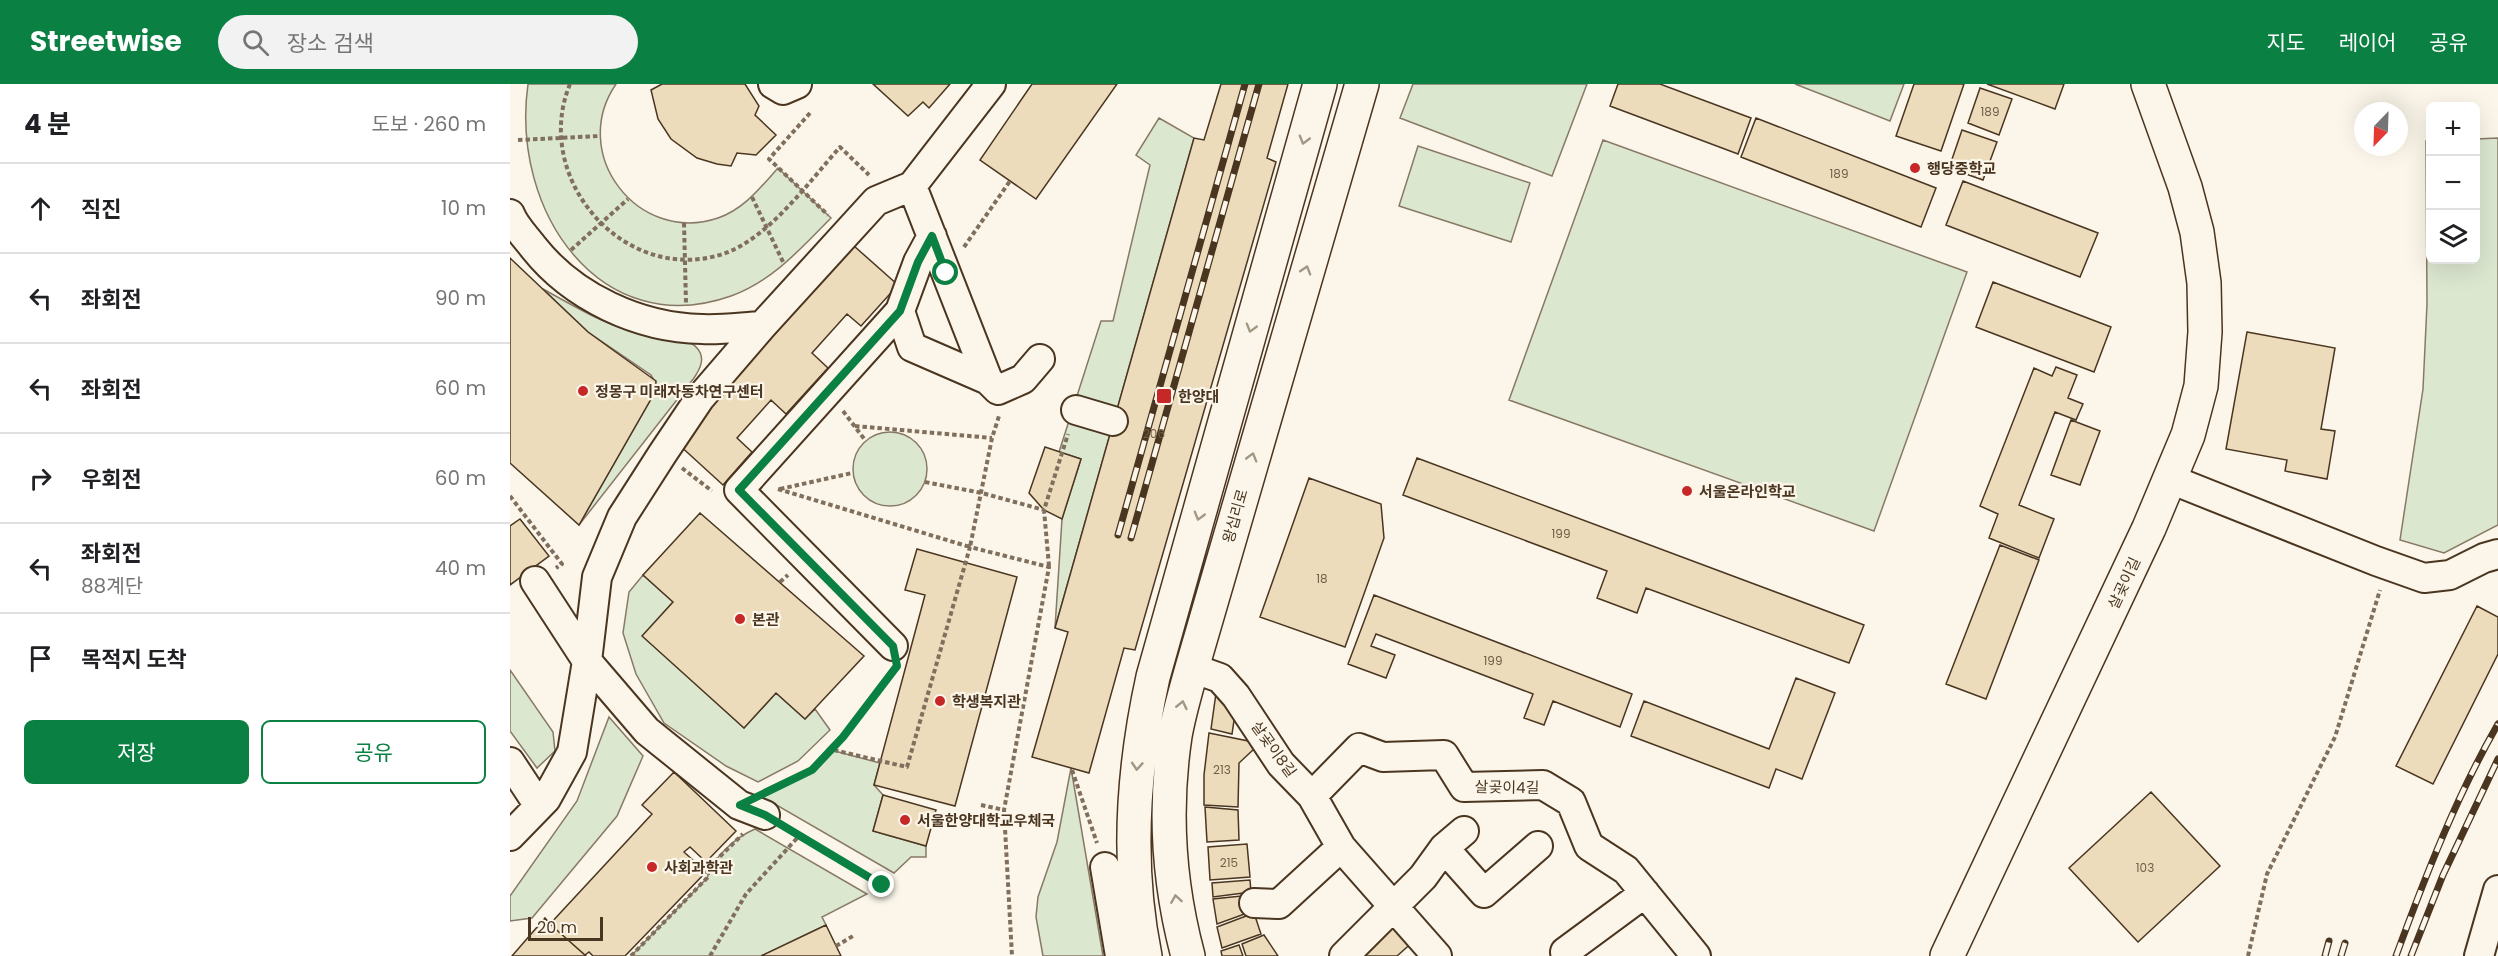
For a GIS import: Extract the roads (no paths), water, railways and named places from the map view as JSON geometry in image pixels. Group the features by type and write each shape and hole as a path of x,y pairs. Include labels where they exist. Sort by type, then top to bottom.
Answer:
{"main road":[{"path":"1145,956 1134,832 1138,752 1145,715 1156,665 1320,84"},
{"name":"왕십리로","path":"1188,956 1175,897 1169,834 1175,735 1191,668 1362,84"},
{"name":"살곶이길","path":"2148,84 2185,187"},
{"name":"살곶이길","path":"1947,956 2150,528 2188,435 2201,386 2205,333 2204,283 2197,232 2185,187 2166,84"}],"street":[{"path":"773,84 783,90 796,84"},
{"path":"510,836 546,799 572,752 566,727 587,661 597,577 622,517 700,398 876,201 912,186 991,84"},
{"path":"912,186 988,380"},
{"path":"510,214 543,259 576,288 616,310 655,323 701,329 762,326"},
{"path":"893,646 739,490 900,311 918,262 932,236"},
{"path":"900,311 912,347 988,380 998,390 1023,379 1040,359"},
{"path":"1076,410 1113,421"},
{"path":"2170,479 2424,578 2450,574 2498,554"},
{"path":"536,581 587,661 647,731 752,810"},
{"name":"살곶이8길","path":"1191,668 1220,678 1236,696 1281,764 1312,796 1341,847 1437,956"},
{"name":"살곶이4길","path":"1312,796 1359,748 1383,758 1444,755 1464,787 1543,785 1571,802 1589,846 1626,870 1696,956"},
{"path":"510,762 539,806"},
{"path":"1344,956 1424,877 1454,840 1484,893 1538,846"},
{"path":"1254,903 1279,904 1341,847"},
{"path":"1105,867 1120,956"},
{"path":"2479,956 2498,890"},
{"path":"1567,956 1565,952 1645,893"}],"railway":[{"path":"1118,535 1245,84"},
{"path":"1131,538 1259,84"},
{"path":"2396,956 2455,809 2498,724"},
{"path":"2411,956 2443,875 2498,759"},
{"path":"2325,956 2329,941"},
{"path":"2341,956 2345,943"}],"place":[{"name":"행당중학교","path":"1915,168"},
{"name":"정몽구 미래자동차연구센터","path":"583,391"},
{"name":"한양대","path":"1164,396"},
{"name":"서울온라인학교","path":"1687,491"},
{"name":"본관","path":"740,619"},
{"name":"학생복지관","path":"940,701"},
{"name":"서울한양대학교우체국","path":"905,820"},
{"name":"사회과학관","path":"652,867"}]}
